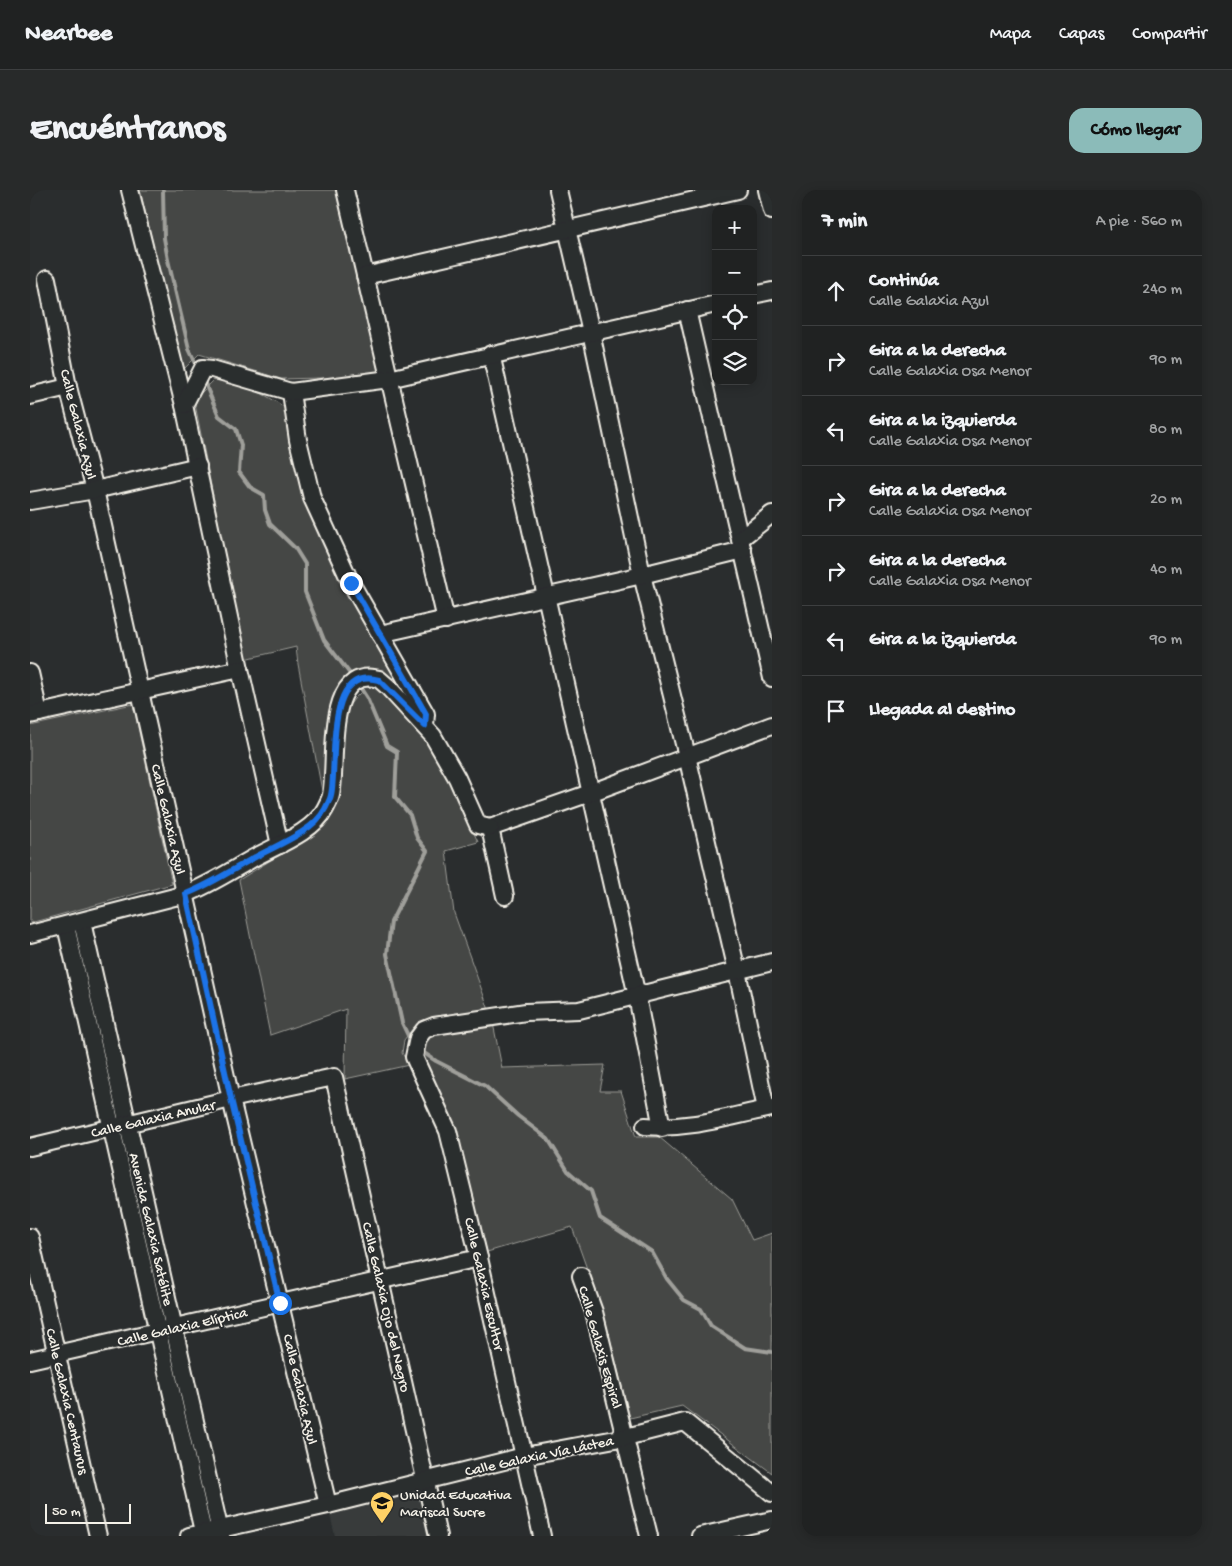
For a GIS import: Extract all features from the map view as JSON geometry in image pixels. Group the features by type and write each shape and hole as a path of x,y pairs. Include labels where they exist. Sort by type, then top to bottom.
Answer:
{"street":[{"path":"130,190 198,466 240,669 280,845"},
{"path":"345,190 446,620"},
{"path":"558,190 591,332 642,575 687,756 769,1108 719,1120 662,1128 645,1126"},
{"path":"366,276 738,190"},
{"path":"767,190 772,211"},
{"name":"Calle Galaxia Azul","path":"47,279 68,387 95,490 231,1099 328,1505"},
{"path":"757,294 772,291"},
{"path":"184,405 203,368 290,392 389,379 491,354 712,305"},
{"path":"687,310 741,544 766,626 772,678"},
{"path":"491,354 636,996 662,1128"},
{"path":"30,396 68,387"},
{"path":"290,392 298,440 312,498 351,583 426,714 425,726"},
{"path":"30,502 95,490 198,466"},
{"path":"380,634 642,575 741,544 772,514"},
{"path":"30,673 34,714 240,669"},
{"path":"30,934 186,894 207,886 280,845 317,821 331,795 337,717 344,694 350,684 360,678 371,677 379,680 425,726 446,757 478,825 490,828 772,725"},
{"path":"490,828 505,896"},
{"name":"Avenida Galaxia Satélite","path":"74,924 120,1127 199,1535"},
{"path":"636,996 772,962"},
{"name":"Calle Galaxia Escultor","path":"542,1536 480,1258 448,1131 414,1057 418,1038 424,1030 434,1026 526,1012 579,1010 636,996"},
{"name":"Calle Galaxia Anular","path":"30,1147 231,1099 334,1077"},
{"name":"Calle Galaxia Ojo del Negro","path":"334,1077 438,1536"},
{"name":"Avenida Galaxia Satélite","path":"120,1127 174,1328 221,1532"},
{"name":"Calle Galaxia Centaurus","path":"30,1237 98,1536"},
{"name":"Calle Galaxia Elíptica","path":"30,1360 480,1258"},
{"name":"Calle Galaxis Espiral","path":"581,1276 594,1312 649,1536"},
{"name":"Calle Galaxia Vía Láctea","path":"199,1535 221,1532 524,1456 626,1437 684,1422 772,1493"},
{"path":"700,1536 772,1520"}],"shaded area":[{"path":"140,190 340,190 382,370 361,377 281,379 199,354 183,370"},
{"path":"214,380 242,385 252,389 286,409 307,500 362,620 393,667 417,709 389,680 376,672 363,670 344,679 338,689 331,717 322,791 296,647 245,659 195,404 201,393"},
{"path":"366,687 376,687 387,694 432,741 478,842 446,851 454,913 489,1010 423,1022 413,1028 404,1040 402,1053 409,1065 345,1079 346,1009 270,1035 239,880 324,827 334,807 345,711"},
{"path":"133,704 172,884 30,923 30,726"},
{"path":"493,1023 502,1068 605,1065 600,1091 621,1091 636,1137 659,1137 732,1199 752,1240 772,1233 772,1473 682,1406 630,1418 605,1319 572,1227 487,1252 454,1123 430,1077 422,1049 428,1034"},
{"name":"Unidad Educativa Mariscal Sucre","path":"424,1487 434,1536 335,1536 329,1511"}],"waterway":[{"path":"163,190 164,238 168,260 189,349 198,368"},
{"path":"203,379 219,416 236,429 241,445 239,472 250,487 264,495 265,510 270,524 295,548 305,564 305,592 324,640 354,679"},
{"path":"358,684 367,698 387,746 397,752 395,797 410,815 417,838 427,851 391,922 387,954 402,1023 411,1042"},
{"path":"421,1051 436,1061 485,1086 518,1116 548,1139 568,1171 591,1191 600,1218 652,1252 667,1279 684,1300 701,1309 711,1326 745,1348 772,1352"}],"place":[{"name":"Unidad Educativa Mariscal Sucre","path":"382,1524"}],"route":[{"path":"280,1303 231,1099 186,894 207,886 280,845 317,821 331,795 337,717 341,701 350,684 360,678 371,677 379,680 425,726 426,714 351,583"}]}
